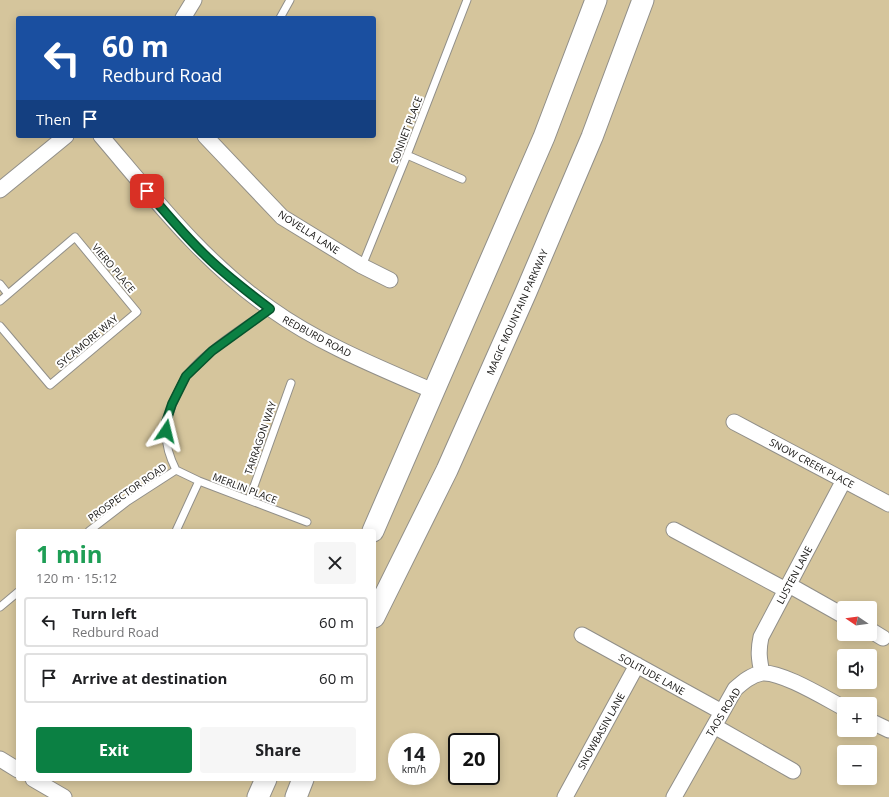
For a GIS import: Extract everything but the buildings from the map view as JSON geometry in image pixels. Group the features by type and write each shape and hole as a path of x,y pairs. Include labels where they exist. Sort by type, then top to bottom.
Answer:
{"street":[{"path":"185,16 194,0"},
{"path":"374,529 544,137 596,0"},
{"name":"MAGIC MOUNTAIN PARKWAY","path":"376,613 447,470 526,292 592,137 643,0"},
{"path":"0,190 64,138"},
{"name":"REDBURD ROAD","path":"103,138 204,255 235,282 270,309 288,321 320,338 433,391"},
{"name":"NOVELLA LANE","path":"212,141 282,217 362,266 390,280"},
{"name":"SNOW CREEK PLACE","path":"734,422 889,504"},
{"name":"LUSTEN LANE","path":"762,674 758,650 761,637 844,480"},
{"path":"674,530 837,612"},
{"path":"877,634 883,638"},
{"name":"SOLITUDE LANE","path":"582,635 722,712"},
{"name":"SNOWBASIN LANE","path":"565,797 637,665"},
{"path":"762,674 775,675 787,679 837,704"},
{"name":"TAOS ROAD","path":"674,797 735,688 748,678 762,674"},
{"path":"877,724 889,730"},
{"path":"714,726 793,771"},
{"path":"0,759 16,769"},
{"path":"36,781 64,797"},
{"path":"258,797 265,781"},
{"path":"296,797 302,781"}],"lane":[{"path":"281,16 290,0"},
{"name":"SONNET PLACE","path":"362,266 467,0"},
{"path":"407,155 462,179"},
{"name":"VIERO PLACE","path":"8,294 75,237 137,312"},
{"path":"0,284 8,294 0,300"},
{"path":"176,470 169,455 166,440 166,422 172,404 186,376 212,351 270,309"},
{"name":"SYCAMORE WAY","path":"0,326 50,385 137,312"},
{"name":"TARRAGON WAY","path":"249,500 290,382"},
{"name":"MERLIN PLACE","path":"176,470 199,481 307,522"},
{"name":"PROSPECTOR ROAD","path":"92,529 128,501 176,470"},
{"path":"177,529 199,481"},
{"path":"0,607 16,594"}],"shaded area":[{"path":"0,0 889,0 889,797 0,797"}],"route":[{"path":"147,191 204,255 235,282 270,309 212,351 186,376 172,404 166,422 166,431"}]}
